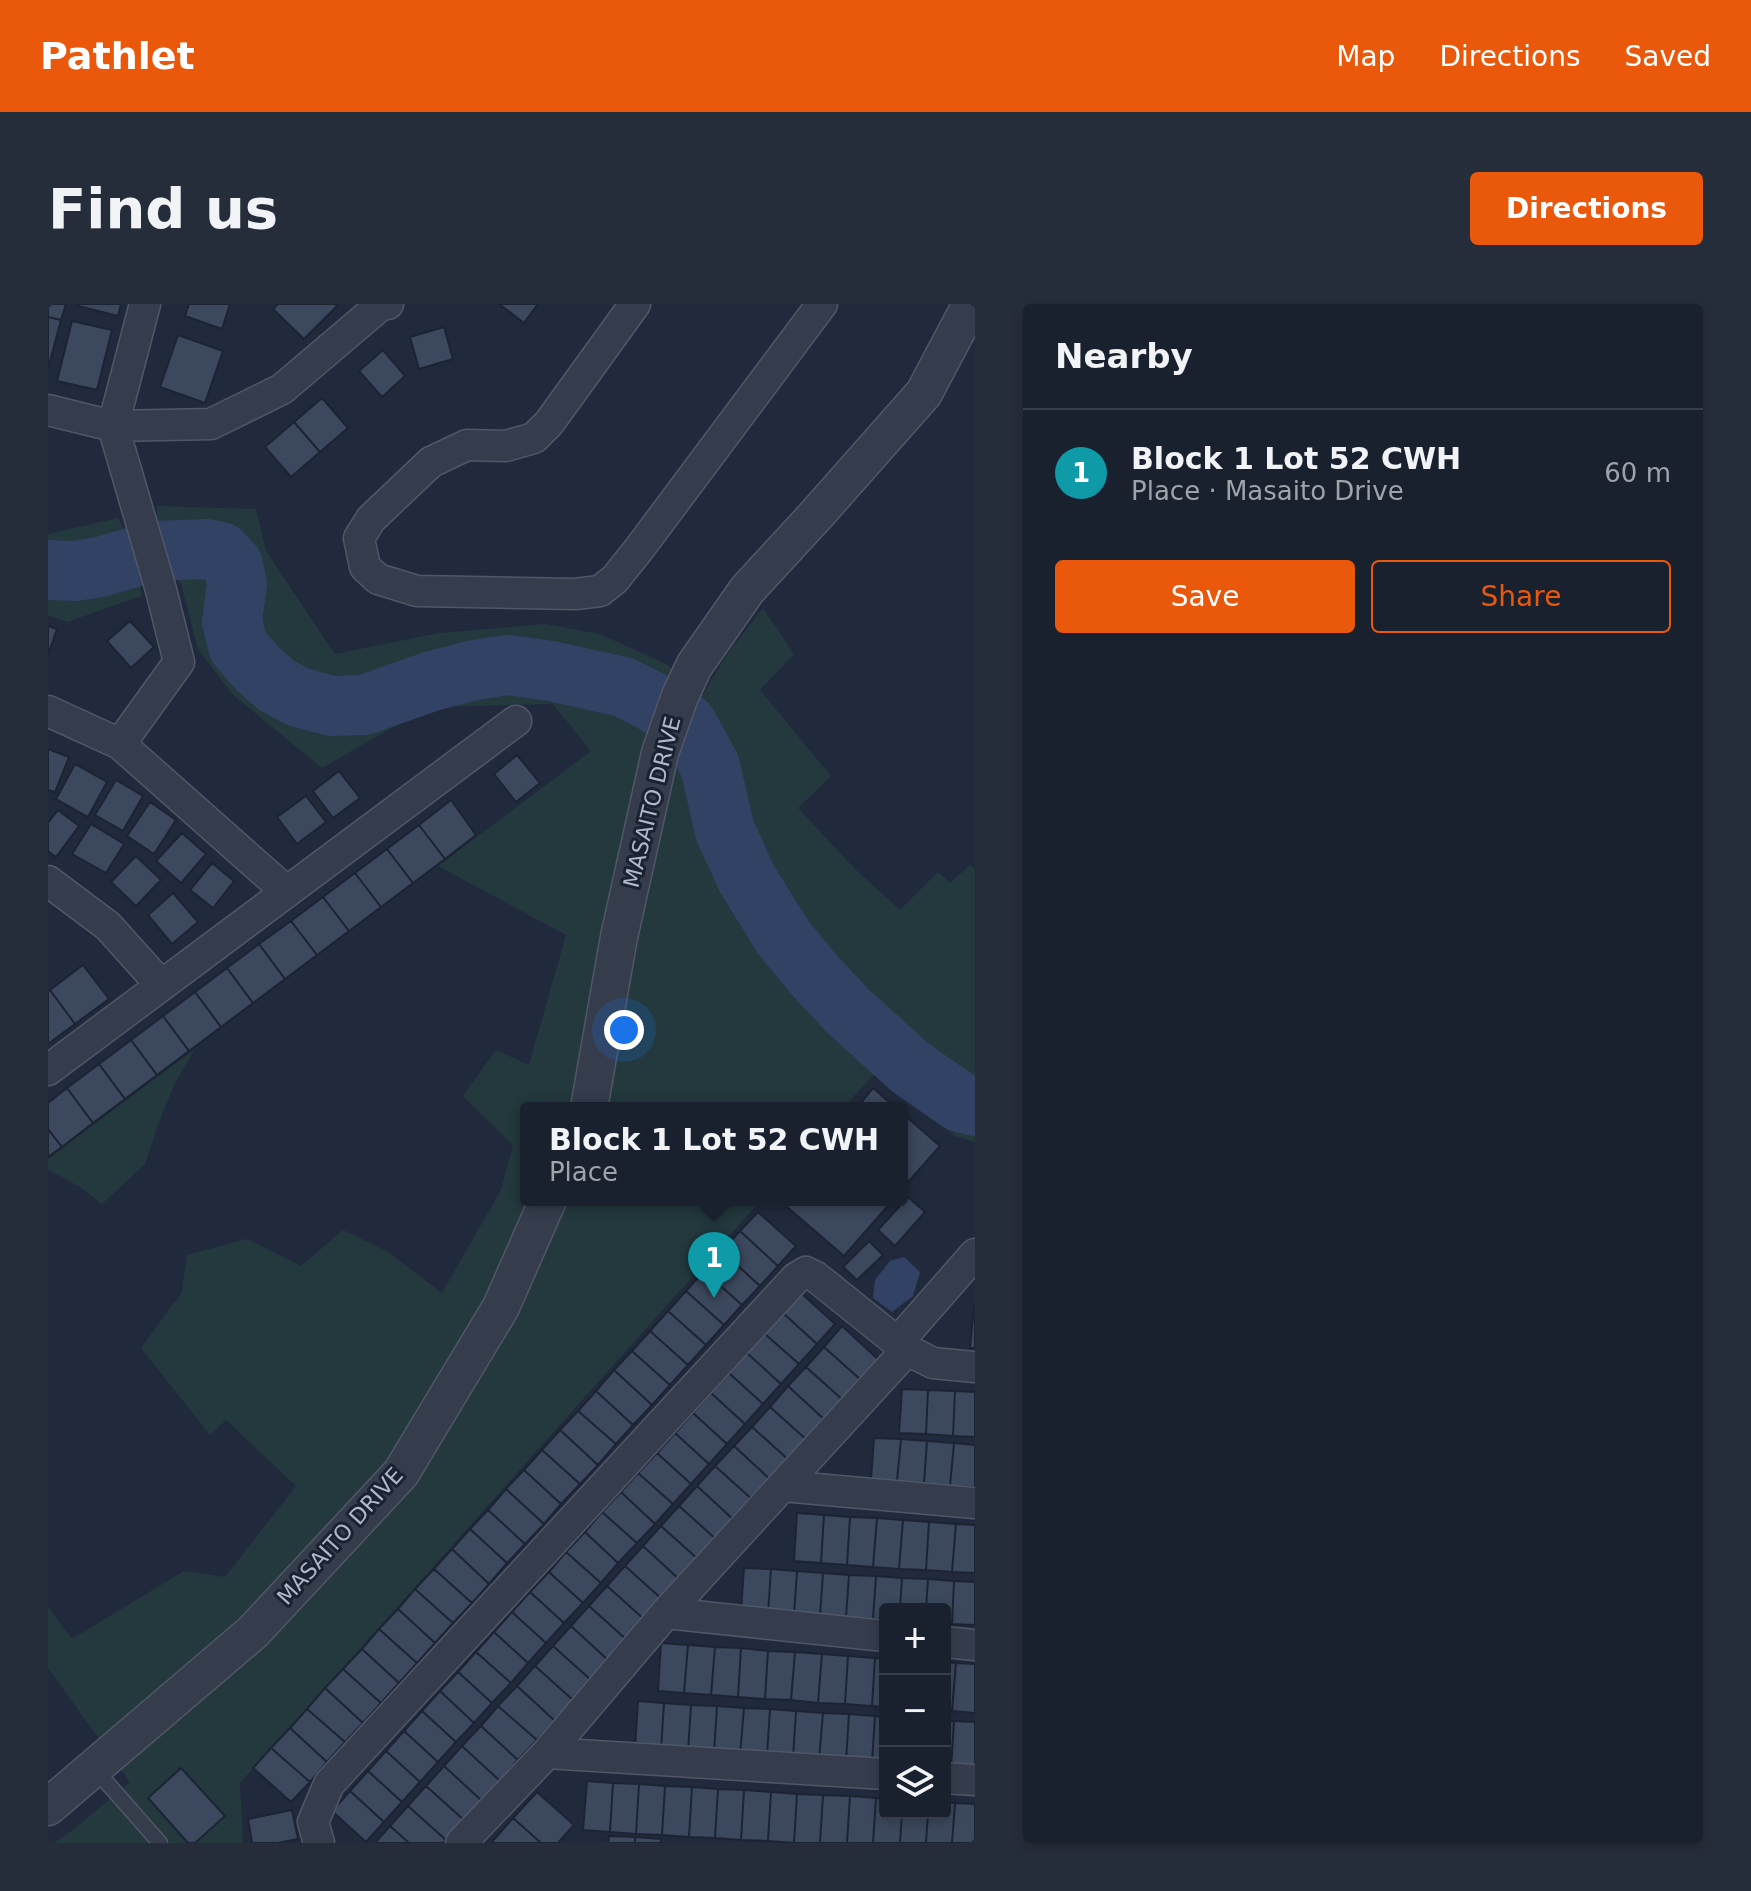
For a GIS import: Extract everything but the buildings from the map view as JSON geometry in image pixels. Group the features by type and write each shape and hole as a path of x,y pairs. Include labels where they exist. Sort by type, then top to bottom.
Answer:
{"street":[{"path":"120,744 179,662 113,426 145,304"},
{"path":"48,410 113,426 211,424 282,389 383,304"},
{"path":"635,304 549,423 534,438 506,446 467,445 431,462 371,519 359,538 365,567 378,579 417,591 575,594 600,591 615,579 639,549 822,304"},
{"name":"MASAITO DRIVE","path":"590,1102 619,937 660,753 694,666 747,590 924,393 971,304"},
{"path":"48,711 120,744 287,892"},
{"path":"48,1070 516,721"},
{"path":"48,881 108,926 161,985"},
{"name":"MASAITO DRIVE","path":"48,1807 253,1632 401,1473 501,1307 545,1206"},
{"path":"461,1843 547,1753 666,1613 782,1486 902,1347 975,1254"},
{"path":"319,1843 313,1822 329,1784 796,1278 806,1272 816,1277 902,1347 933,1363 975,1367"},
{"path":"782,1486 975,1503"},
{"path":"666,1613 879,1635"},
{"path":"951,1643 975,1645"},
{"path":"547,1753 879,1774"},
{"path":"951,1778 975,1780"}],"lane":[{"path":"94,1768 160,1843"}],"green space":[{"path":"157,506 256,509 266,551 335,654 439,633 545,624 600,634 666,664 703,694 728,653 763,608 794,654 760,690 831,776 798,808 855,869 900,910 938,872 950,883 970,865 975,869 975,1142 955,1136 876,1072 848,1102 520,1102 520,1206 756,1206 240,1783 243,1843 54,1843 130,1782 48,1668 48,1607 72,1639 184,1571 225,1577 296,1486 226,1420 210,1435 141,1348 182,1292 187,1255 247,1239 301,1266 343,1230 388,1252 442,1293 501,1190 513,1145 463,1096 496,1050 529,1065 566,935 438,866 591,751 553,704 428,707 322,768 233,695 198,649 181,584 175,576 157,517"},
{"path":"118,518 134,556 141,596 67,622 48,615 48,534"},
{"path":"195,1049 175,1083 145,1164 102,1204 80,1187 48,1170 48,1159"}],"water":[{"path":"904,1257 920,1272 913,1296 892,1312 873,1298 875,1280 890,1261"}],"waterway":[{"path":"48,570 74,571 100,567 154,551 207,549 221,552 233,565 237,584 232,621 238,646 276,685 298,697 332,706 364,705 432,681 508,665 623,687 651,701 687,724 710,766 725,831 747,879 783,937 849,1012 911,1068 960,1102 975,1106"}],"place":[{"name":"Block 1 Lot 52 CWH","path":"714,1298"}]}
